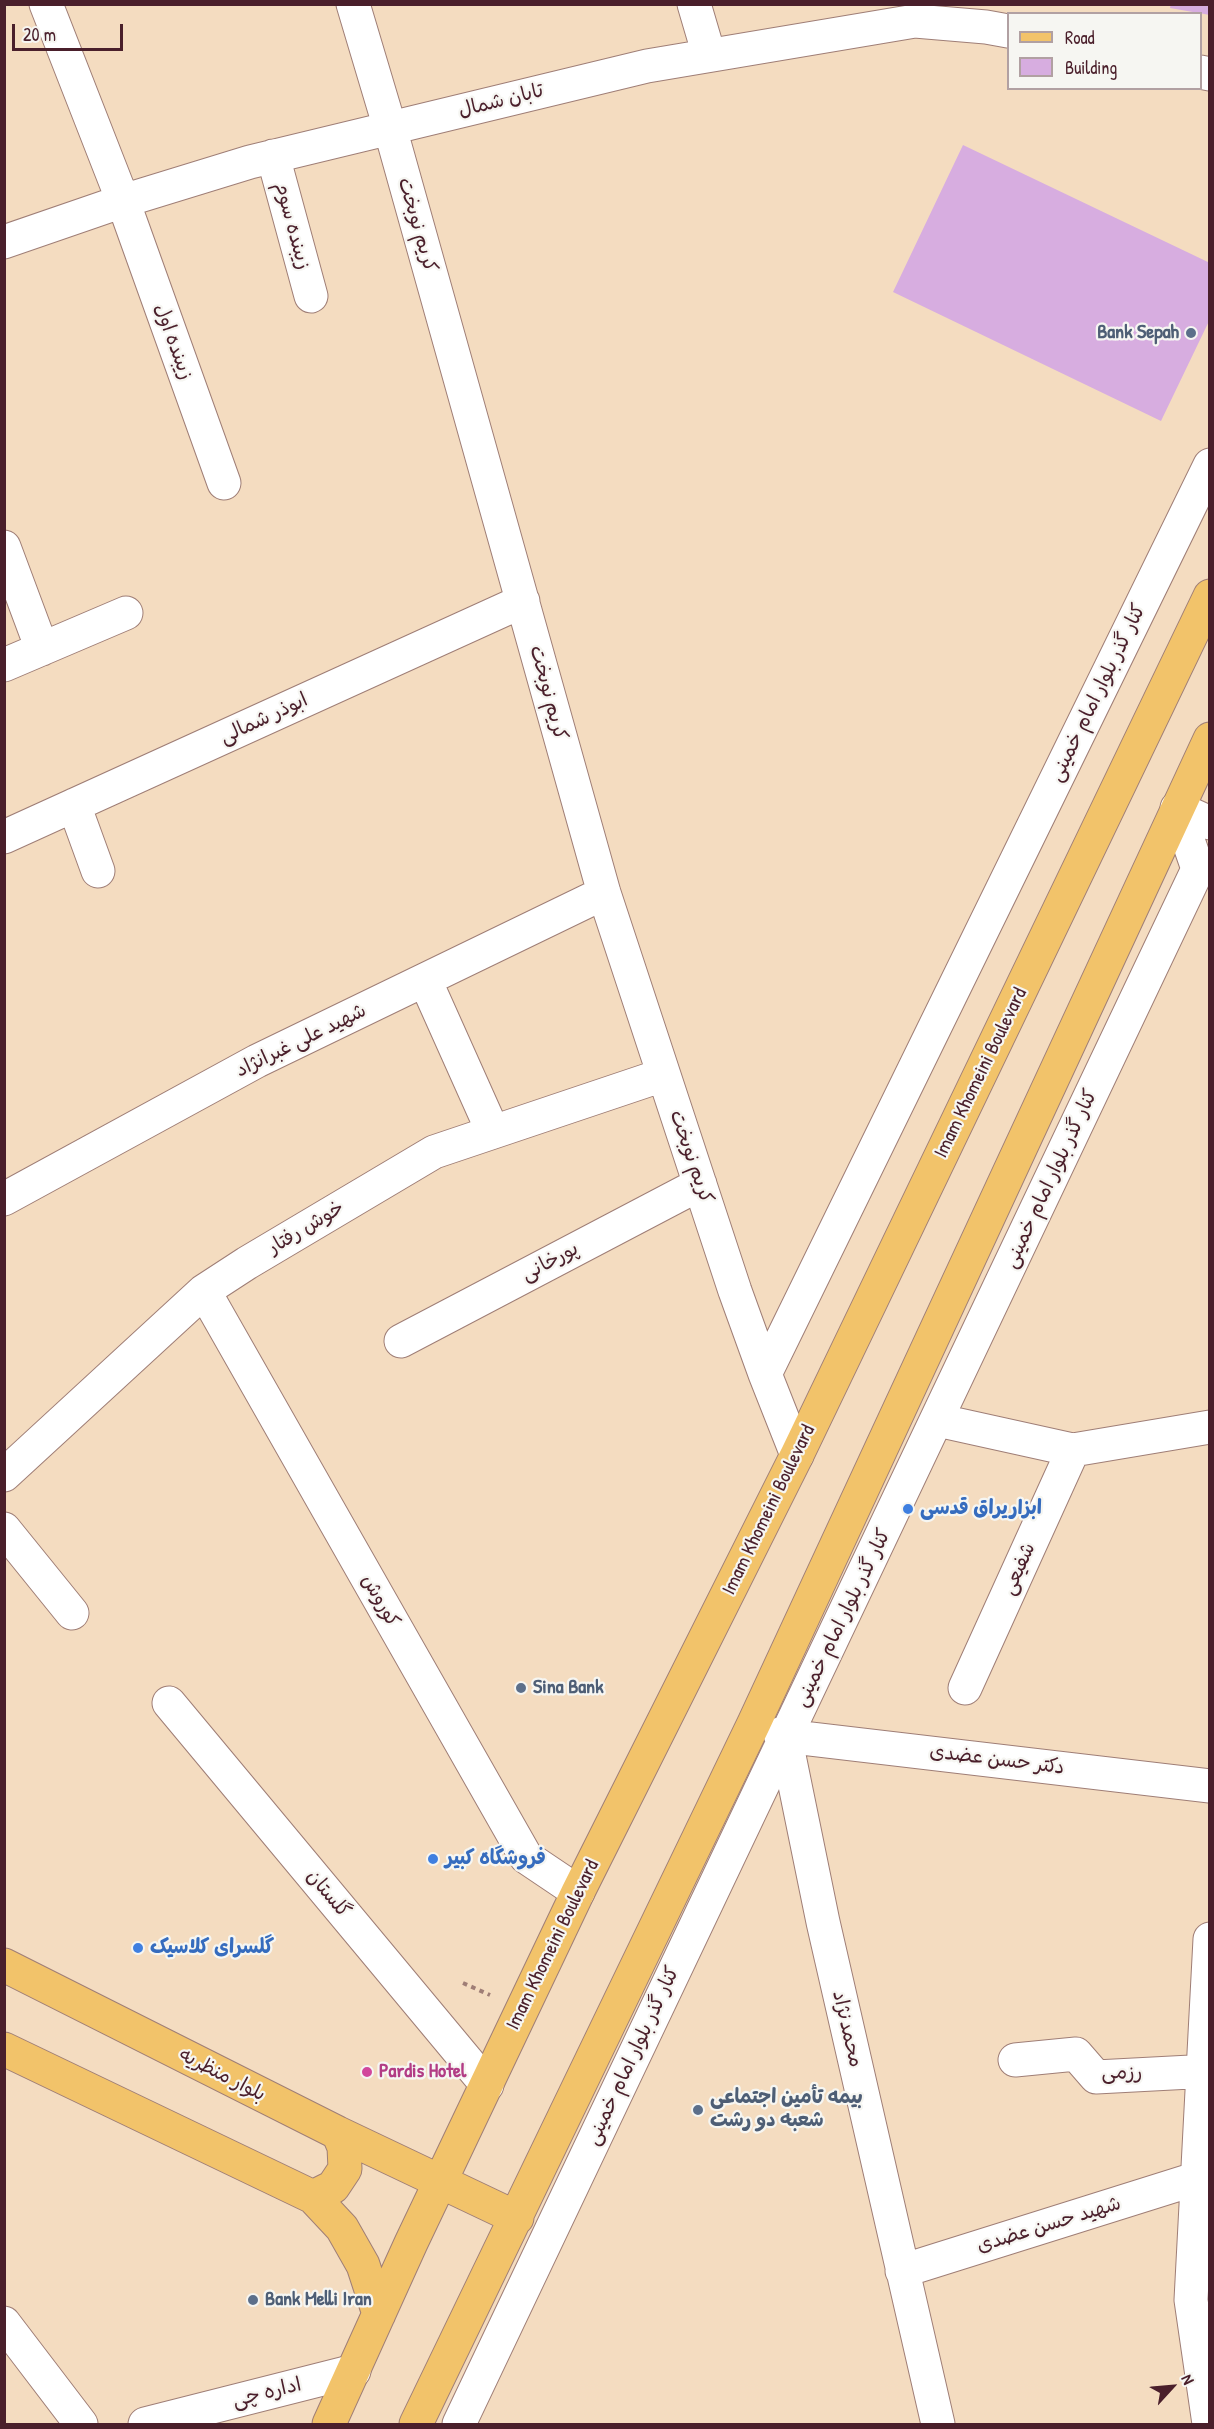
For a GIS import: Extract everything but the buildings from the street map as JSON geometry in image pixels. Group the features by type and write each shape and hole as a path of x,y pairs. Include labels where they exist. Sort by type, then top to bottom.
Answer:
{"main road":[{"name":"Imam Khomeini Boulevard","path":"329,2424 578,1892 797,1455 1209,596"},
{"path":"416,2424 754,1723 1209,739"},
{"name":"بلوار منظریه","path":"4,1965 338,2133 517,2218"},
{"path":"4,2049 313,2197 342,2228 363,2265 380,2314"},
{"path":"313,2197 333,2187 345,2169 344,2147 338,2133"}],"street":[{"name":"زیبنده اول","path":"46,4 123,201 224,483"},
{"name":"کریم نوبخت","path":"353,4 390,128 604,893 663,1075 765,1374 797,1455"},
{"path":"694,4 709,55"},
{"name":"تابان شمال","path":"4,242 123,201 273,156 647,66 917,13 1007,31"},
{"name":"زیبنده سوم","path":"273,156 311,296"},
{"name":"کنار گذر بلوار امام خمینی","path":"765,1374 1209,465"},
{"path":"4,547 42,649"},
{"name":"ابوذر شمالی","path":"4,837 523,601"},
{"path":"4,665 126,613"},
{"path":"74,806 98,871"},
{"path":"1177,807 1209,823"},
{"name":"کنار گذر بلوار امام خمینی","path":"459,2424 1198,868 1177,807"},
{"name":"شهید علی غبرانژاد","path":"4,1199 257,1061 604,893"},
{"path":"425,980 493,1132"},
{"name":"خوش رفتار","path":"4,1475 204,1291 247,1263 434,1152 663,1075"},
{"name":"پورخانی","path":"401,1341 700,1184"},
{"name":"کوروش","path":"204,1291 526,1857 578,1892"},
{"path":"937,1420 1073,1450 1209,1427"},
{"name":"شفیعی","path":"965,1688 1073,1450"},
{"path":"4,1529 72,1612"},
{"name":"گلستان","path":"169,1703 487,2085"},
{"path":"754,1723 785,1736"},
{"name":"دکتر حسن عضدی","path":"785,1736 1209,1786"},
{"name":"محمدنژاد","path":"785,1736 823,1922 938,2424"},
{"path":"1209,1939 1205,2071 1195,2179 1191,2300 1209,2424"},
{"name":"رزمی","path":"1015,2060 1076,2054 1096,2077 1205,2071"},
{"name":"شهید حسن عضدی","path":"902,2271 1195,2179"},
{"path":"4,2324 81,2424"},
{"name":"اداره چی","path":"145,2424 354,2371"}],"place":[{"name":"Bank Sepah","path":"1191,333"},
{"name":"ابزاریراق قدسی","path":"908,1509"},
{"name":"Sina Bank","path":"521,1688"},
{"name":"فروشگاه کبیر","path":"433,1859"},
{"name":"گلسرای کلاسیک","path":"138,1948"},
{"name":"Pardis Hotel","path":"367,2072"},
{"name":"بیمه تأمین اجتماعی شعبه دو رشت","path":"698,2110"},
{"name":"Bank Melli Iran","path":"253,2300"}]}
